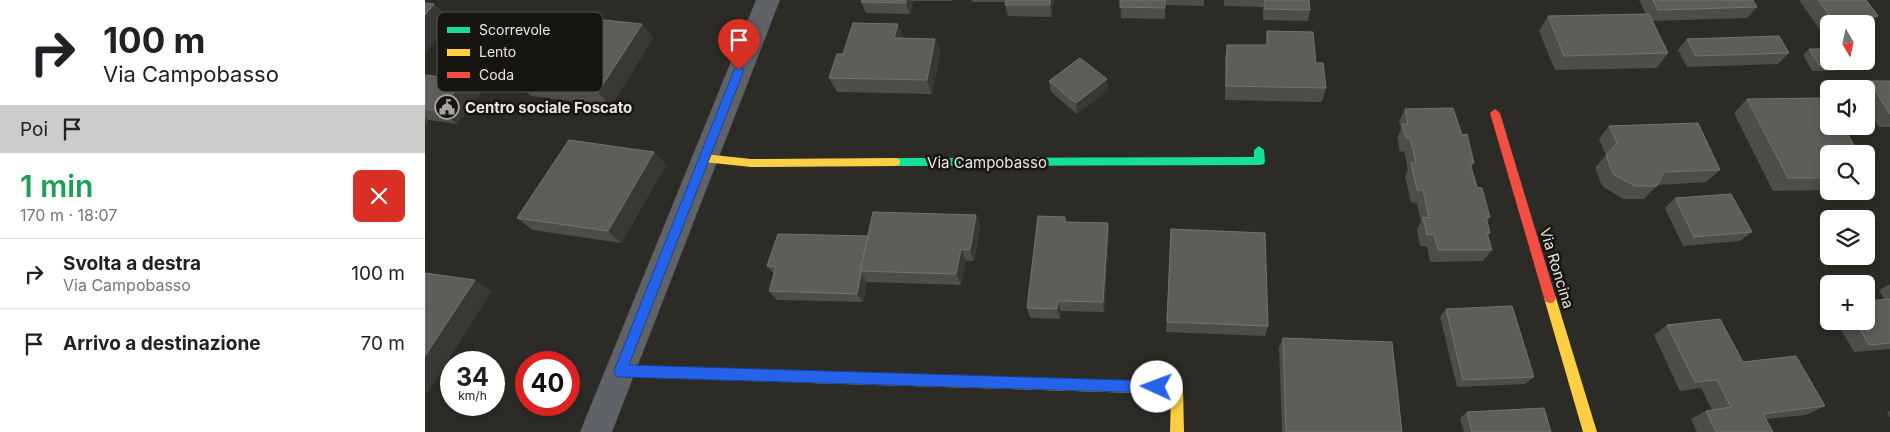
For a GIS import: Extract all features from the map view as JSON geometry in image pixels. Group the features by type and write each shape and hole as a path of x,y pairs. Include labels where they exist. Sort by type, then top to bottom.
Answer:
{"street":[{"path":"596,432 768,0"},
{"name":"Via Roncina","path":"1495,113 1589,432"},
{"name":"Via Campobasso","path":"704,158 751,163 1260,161 1259,150"},
{"path":"620,371 1177,388 1177,432"}],"building":[{"path":"862,0 906,0 906,3 861,2"},
{"path":"1006,0 1050,0 1050,5 1005,5"},
{"path":"1120,0 1165,0 1165,8 1120,7"},
{"path":"1265,0 1309,0 1310,10 1265,9"},
{"path":"1653,0 1753,0 1757,7 1658,10"},
{"path":"1818,0 1866,0 1878,16 1875,15 1829,15"},
{"path":"425,3 434,4 425,15"},
{"path":"1649,14 1668,53 1564,56 1548,16"},
{"path":"603,20 642,24 603,84"},
{"path":"853,23 898,24 894,38 935,39 927,80 829,78 837,54 843,54"},
{"path":"1267,31 1313,32 1316,63 1323,63 1326,88 1226,86 1227,45 1268,45"},
{"path":"1779,36 1789,53 1696,56 1687,39"},
{"path":"1809,49 1820,49 1819,65"},
{"path":"1080,58 1107,79 1076,103 1049,81"},
{"path":"425,75 437,77 437,92 455,92 440,111 425,109"},
{"path":"1875,81 1890,81 1890,114 1875,90"},
{"path":"1820,98 1820,135 1848,135 1854,145 1820,145 1820,178 1788,178 1747,99"},
{"path":"1453,108 1462,135 1467,134 1474,163 1470,163 1477,187 1482,188 1490,217 1486,217 1490,233 1487,233 1492,250 1438,250 1434,234 1427,235 1423,217 1429,218 1423,190 1417,190 1411,163 1416,163 1410,138 1406,138 1402,124 1408,124 1405,109"},
{"path":"1698,123 1720,170 1664,172 1657,186 1635,186 1613,174 1606,155 1617,143 1609,126"},
{"path":"569,140 654,152 608,231 517,218"},
{"path":"1731,194 1752,232 1694,237 1675,198"},
{"path":"873,212 976,215 970,250 961,249 956,274 860,271"},
{"path":"1038,216 1065,217 1065,222 1108,223 1103,302 1058,301 1057,309 1027,308"},
{"path":"1171,229 1265,233 1268,326 1167,322"},
{"path":"778,234 868,236 857,294 769,291 776,267 767,266"},
{"path":"425,273 475,280 425,356"},
{"path":"1890,299 1890,343 1869,345 1860,330 1875,330 1875,300"},
{"path":"1512,306 1534,377 1463,380 1446,309"},
{"path":"1720,319 1743,362 1796,356 1825,406 1763,414 1773,432 1716,432 1706,411 1731,407 1717,380 1695,382 1667,325"},
{"path":"1283,338 1392,342 1402,432 1286,432"},
{"path":"1544,408 1551,432 1472,432 1467,412"}],"traffic: fast":[{"path":"895,162 1260,161 1259,150"},
{"path":"620,371 810,377"}],"traffic: slow":[{"path":"704,158 751,163 895,162"},
{"path":"1550,298 1590,432"},
{"path":"810,377 1177,388 1177,432"}],"traffic: jam":[{"path":"1495,113 1550,298"}],"place":[{"name":"Centro sociale Foscato","path":"447,107"}],"route":[{"path":"739,70 620,371 1157,387"}]}
